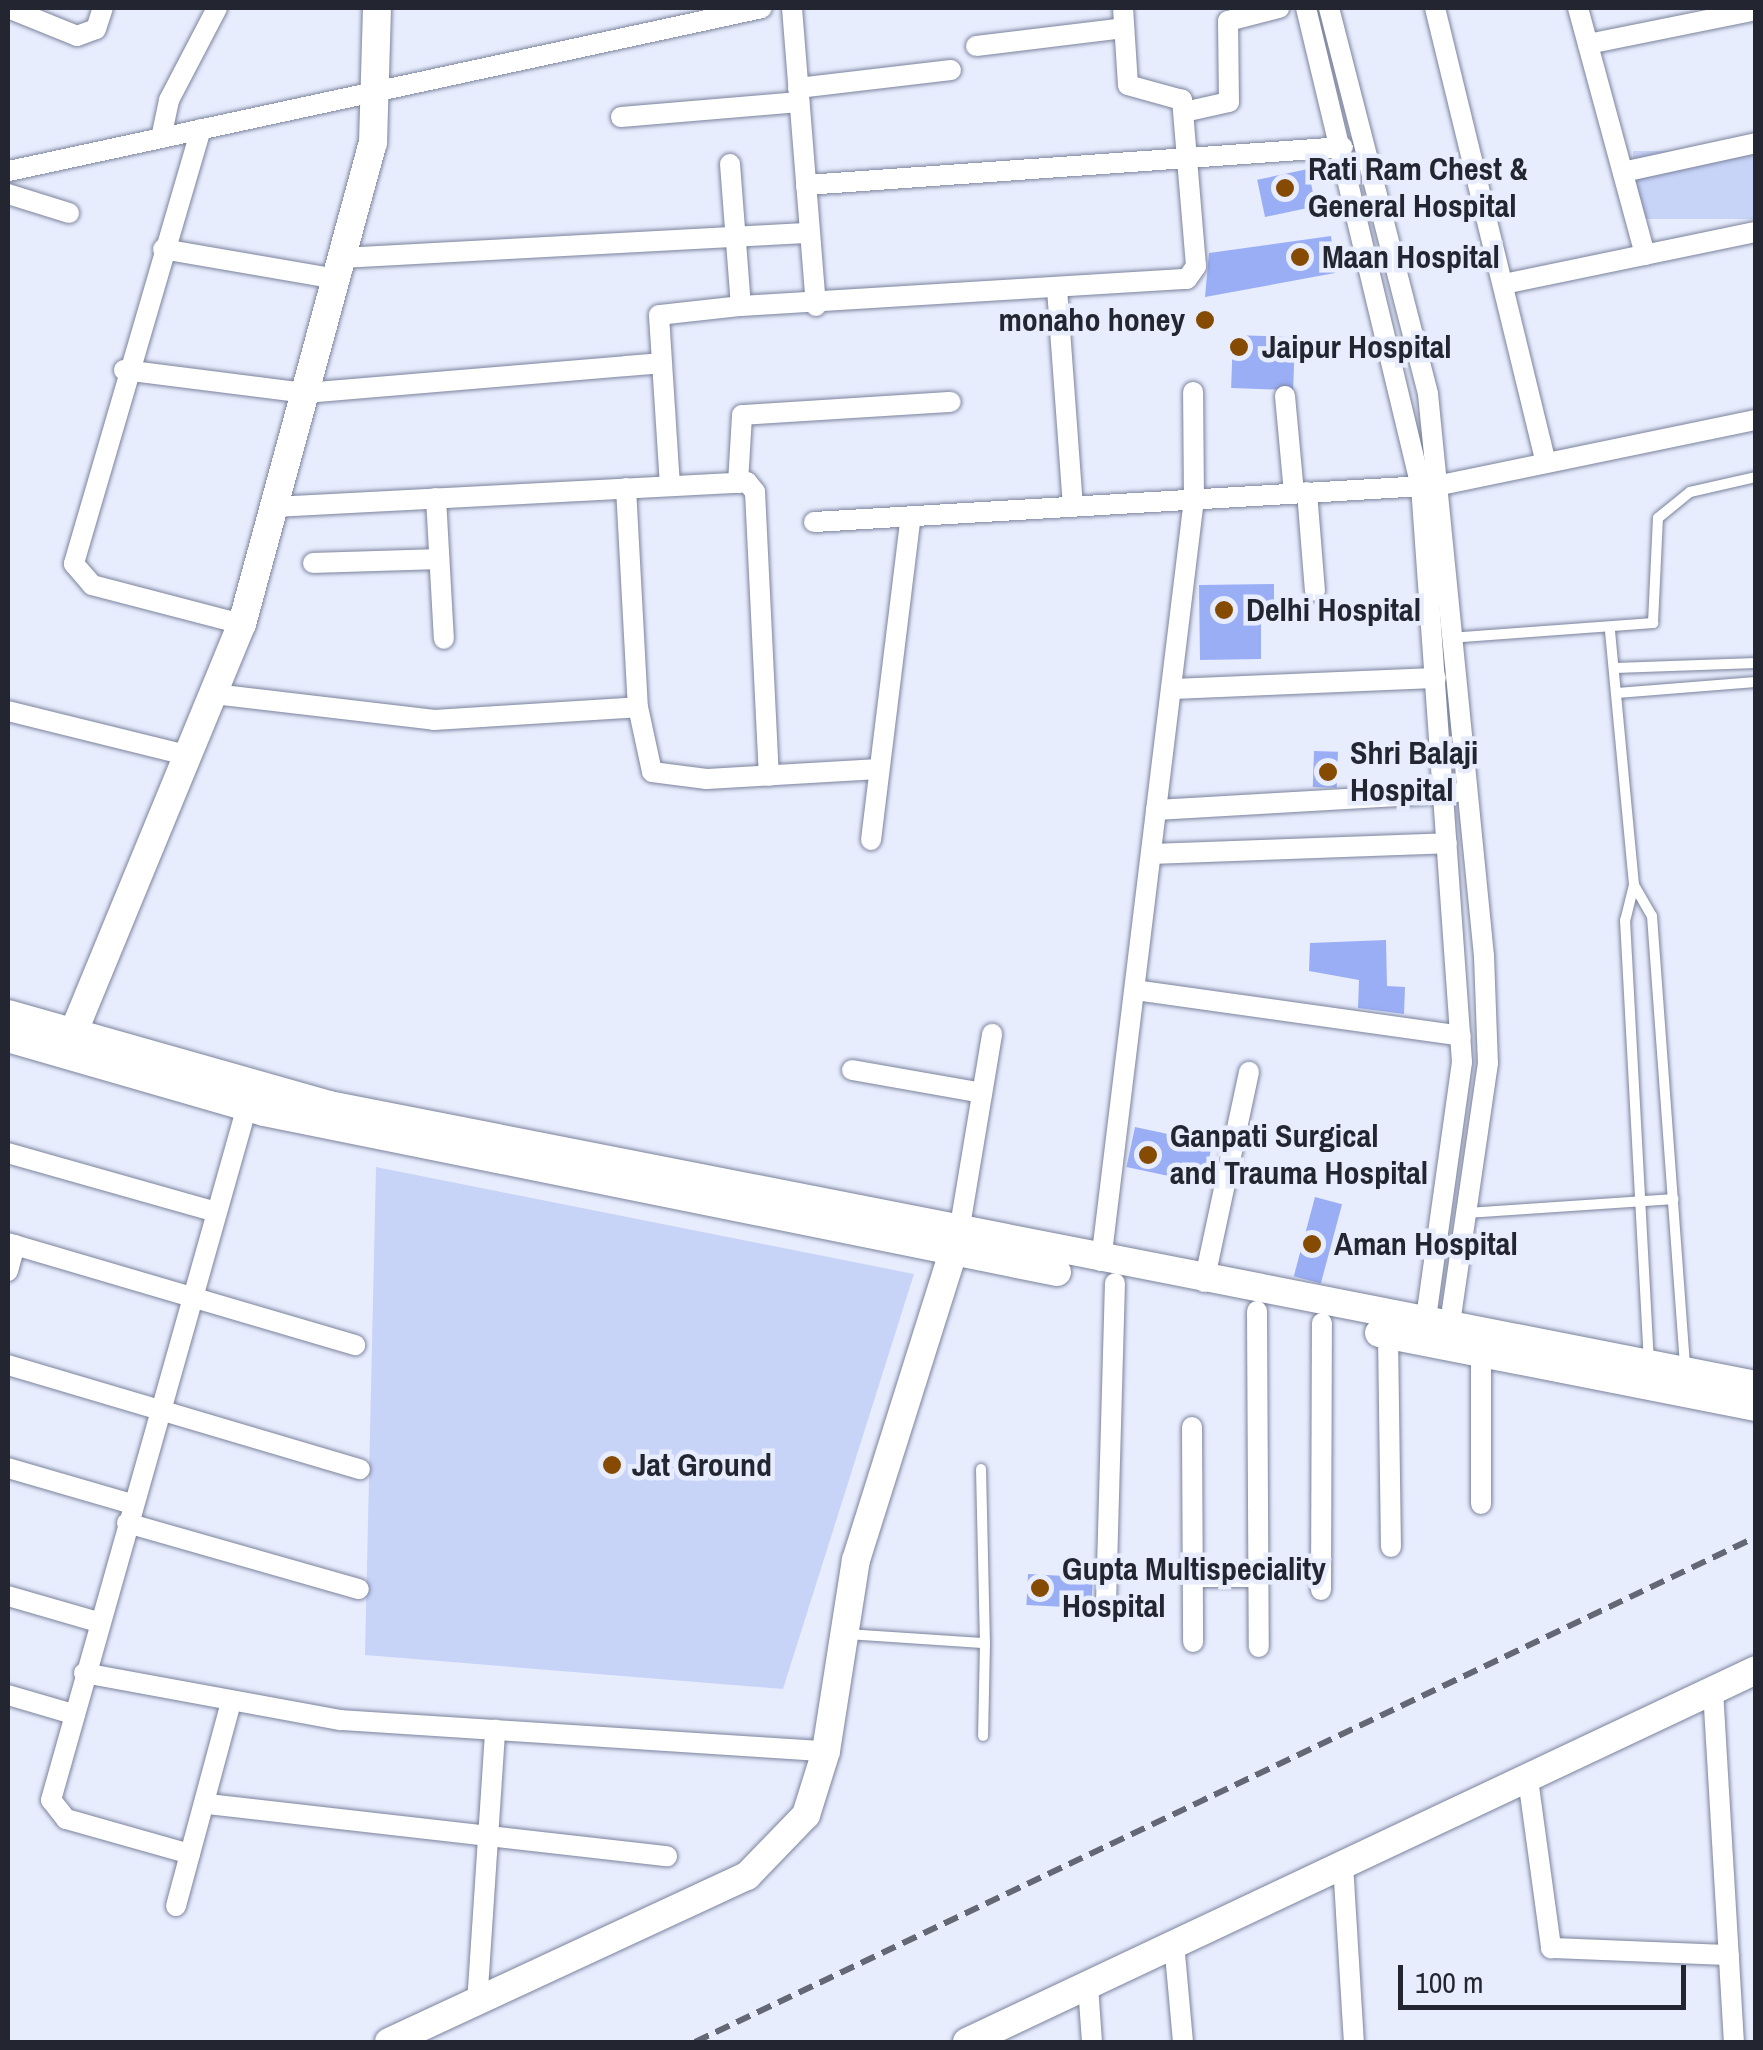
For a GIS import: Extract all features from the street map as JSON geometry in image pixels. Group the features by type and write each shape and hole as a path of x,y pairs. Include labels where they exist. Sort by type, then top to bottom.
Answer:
{"main road":[{"path":"68,1045 242,624 339,268 380,89 377,8"},
{"path":"8,1014 68,1045"},
{"path":"8,1038 68,1045 250,1096 1108,1272 1256,1311 1388,1335 1436,1335 1481,1354 1649,1376"},
{"path":"394,2042 747,1876 806,1815 826,1750 856,1560 956,1242"},
{"path":"1108,1272 1204,1282 1436,1335 1686,1383 1756,1407"},
{"path":"1686,1383 1756,1385"},
{"path":"967,2042 1756,1670"}],"street":[{"path":"8,8 77,36 96,29 103,8"},
{"path":"161,138 169,100 217,8"},
{"path":"9,171 380,89 666,17 762,8"},
{"path":"792,8 816,306"},
{"path":"1184,112 1229,102 1228,20 1279,8"},
{"path":"1306,8 1431,485"},
{"path":"1329,8 1412,325 1444,639 1468,792 1488,1063 1468,1213 1436,1335"},
{"path":"1435,8 1546,463"},
{"path":"1578,8 1646,255"},
{"path":"1588,44 1756,10"},
{"path":"670,486 660,313 1056,290 1196,274 1184,112 1179,93 1128,85 1124,18 976,46"},
{"path":"621,116 798,95 951,70"},
{"path":"201,129 124,370 74,548 77,577 242,624"},
{"path":"1623,172 1756,143"},
{"path":"806,185 1343,147"},
{"path":"730,164 741,306"},
{"path":"8,194 69,213"},
{"path":"1504,284 1756,232"},
{"path":"163,249 339,268 809,233"},
{"path":"1056,290 1073,506"},
{"path":"124,370 305,394 660,362"},
{"path":"1106,1604 1108,1272 1134,990 1194,499 1193,392"},
{"path":"1284,396 1315,591"},
{"path":"738,483 742,416 951,402"},
{"path":"814,522 1431,485 1756,420"},
{"path":"274,507 738,483 756,492 769,776"},
{"path":"626,488 638,707 652,772 769,776 879,769"},
{"path":"436,498 444,639"},
{"path":"871,840 912,516"},
{"path":"313,563 439,559"},
{"path":"1436,1335 1460,1036 1436,678 1444,639"},
{"path":"1171,689 1436,678"},
{"path":"214,694 434,720 638,707"},
{"path":"8,711 190,756"},
{"path":"1156,810 1468,792"},
{"path":"1151,854 1448,844"},
{"path":"1134,990 1460,1036"},
{"path":"956,1242 992,1034"},
{"path":"852,1070 982,1093"},
{"path":"1204,1282 1249,1072"},
{"path":"190,1854 53,1811 73,1714 98,1622 250,1096"},
{"path":"8,1153 216,1212"},
{"path":"8,1271 11,1244 354,1344"},
{"path":"1256,1311 1259,1647"},
{"path":"1320,1590 1322,1324"},
{"path":"1388,1335 1391,1547"},
{"path":"1481,1354 1481,1504"},
{"path":"8,1365 360,1470"},
{"path":"1192,1426 1194,1642"},
{"path":"8,1468 129,1514 359,1589"},
{"path":"1193,1577 1258,1577"},
{"path":"8,1596 98,1622"},
{"path":"84,1673 230,1706 495,1730 826,1750"},
{"path":"1713,1690 1734,2042"},
{"path":"8,1696 73,1714"},
{"path":"176,1906 208,1804 230,1706"},
{"path":"477,2004 494,1834 495,1730"},
{"path":"1528,1779 1551,1948 1729,1955"},
{"path":"208,1804 667,1856"},
{"path":"1343,1864 1354,2042"},
{"path":"1174,1943 1183,2042"},
{"path":"1088,1986 1092,2042"}],"lane":[{"path":"1444,639 1610,632 1658,617 1658,518 1669,504 1756,477"},
{"path":"1610,632 1634,884 1626,920 1649,1376"},
{"path":"1614,668 1756,663"},
{"path":"1616,693 1756,682"},
{"path":"1634,884 1652,916 1686,1383"},
{"path":"1468,1213 1674,1199"},
{"path":"981,1469 983,1736"},
{"path":"842,1634 985,1642"}],"shaded area":[{"path":"1633,151 1755,151 1755,219 1633,219"},
{"name":"Jat Ground","path":"376,1167 914,1274 783,1689 365,1655"}],"building":[{"path":"1308,169 1316,206 1265,217 1257,180"},
{"path":"1331,236 1335,273 1205,297 1209,253"},
{"path":"1233,335 1295,337 1293,390 1231,388"},
{"path":"1274,584 1274,610 1261,610 1261,659 1200,660 1199,585"},
{"path":"1314,751 1338,752 1337,788 1313,787"},
{"path":"1386,940 1387,986 1405,987 1404,1014 1358,1008 1359,980 1309,971 1310,943"},
{"path":"1135,1127 1212,1143 1204,1184 1126,1167"},
{"path":"1315,1197 1342,1204 1321,1283 1294,1276"},
{"path":"1028,1574 1093,1577 1091,1608 1026,1605"}],"railway":[{"path":"695,2042 1756,1537"}],"place":[{"name":"Rati Ram Chest & General Hospital","path":"1285,188"},
{"name":"Maan Hospital","path":"1300,257"},
{"name":"monaho honey","path":"1205,320"},
{"name":"Jaipur Hospital","path":"1239,347"},
{"name":"Delhi Hospital","path":"1224,610"},
{"name":"Shri Balaji Hospital","path":"1328,772"},
{"name":"Ganpati Surgical and Trauma Hospital","path":"1148,1155"},
{"name":"Aman Hospital","path":"1312,1244"},
{"name":"Jat Ground","path":"612,1465"},
{"name":"Gupta Multispeciality Hospital","path":"1040,1588"}]}
